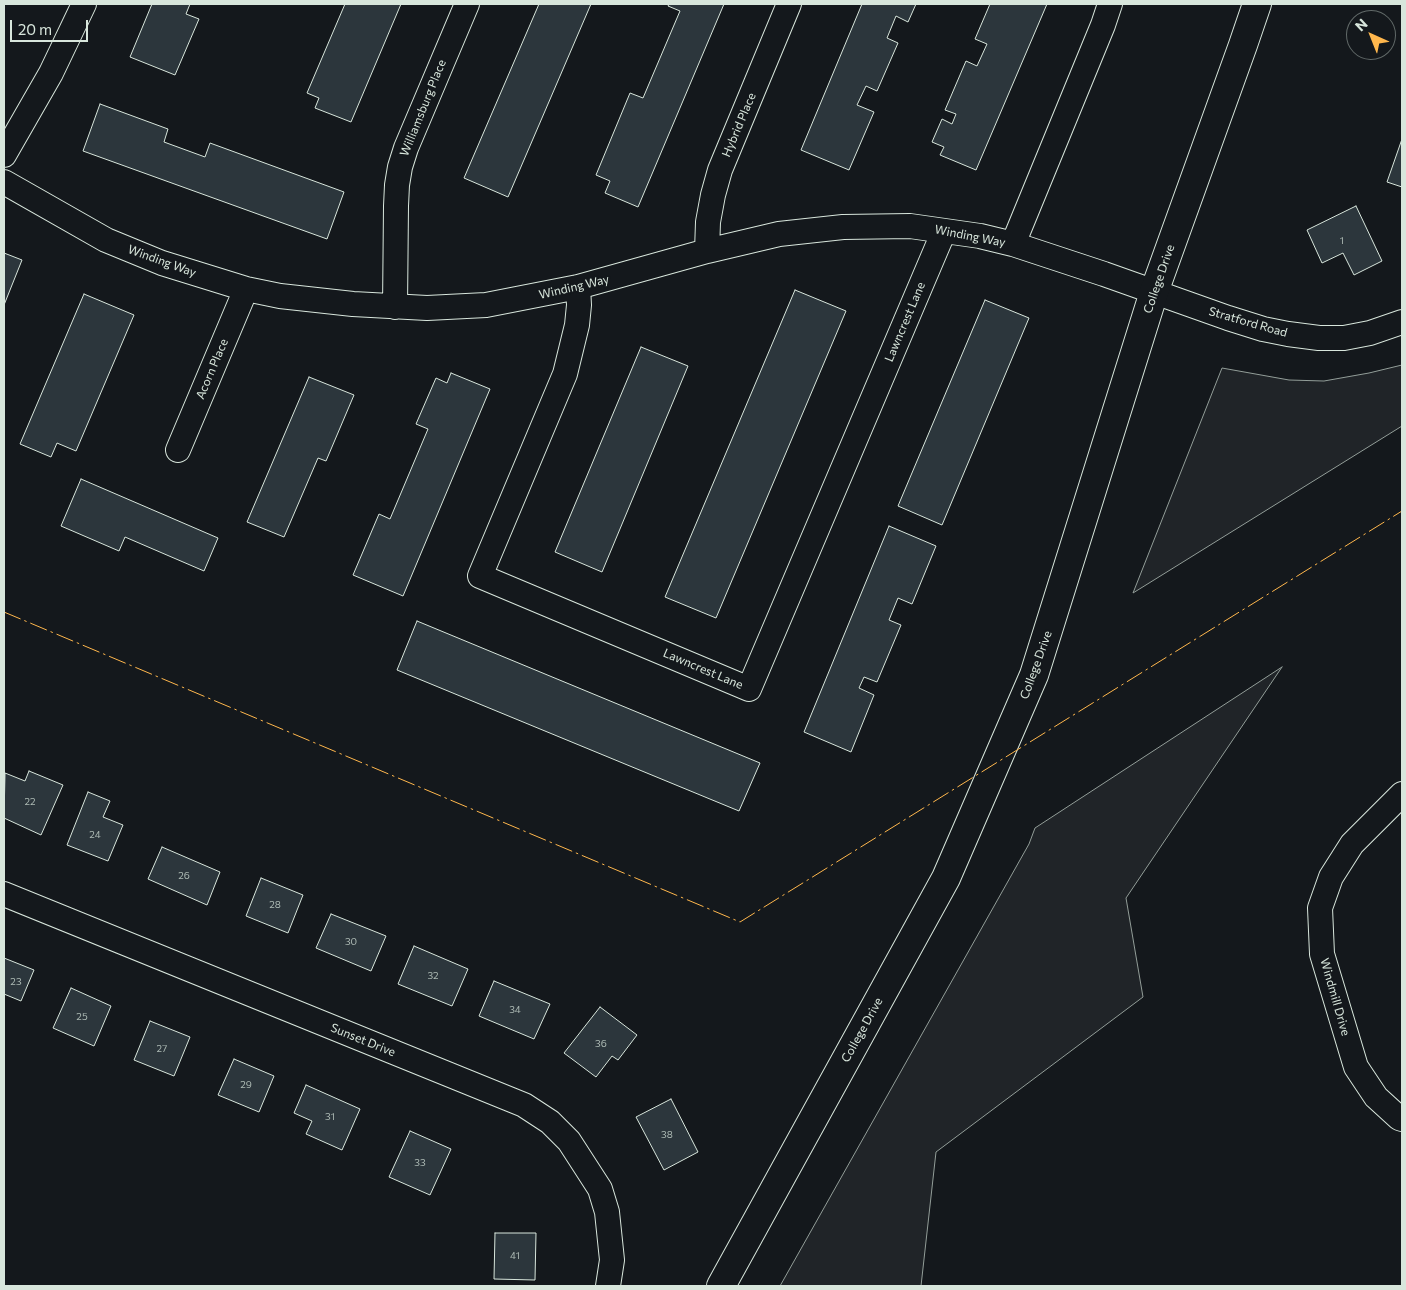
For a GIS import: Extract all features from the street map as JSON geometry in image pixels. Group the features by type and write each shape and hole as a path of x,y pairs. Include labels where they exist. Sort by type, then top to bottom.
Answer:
{"main road":[{"name":"College Drive","path":"721,1286 937,896 1034,675 1154,292 1257,4"}],"street":[{"path":"4,155 51,73 84,4"},
{"name":"Williamsburg Place","path":"394,306 396,206 400,167 406,148 467,4"},
{"name":"Hybrid Place","path":"707,251 708,222 712,195 720,170 790,4"},
{"path":"1013,244 1104,25 1110,4"},
{"name":"Winding Way","path":"4,182 106,240 162,263 246,289 280,296 353,304 453,308 486,305 578,288 707,251 779,234 843,226 910,226 980,236 1070,262 1154,292"},
{"name":"Lawncrest Lane","path":"578,288 577,324 564,374 480,576 750,689 944,231"},
{"name":"Acorn Place","path":"178,450 246,289"},
{"name":"Stratford Road","path":"1154,292 1263,329 1319,338 1344,338 1370,333 1402,322"},
{"name":"Windmill Drive","path":"1402,794 1352,844 1331,877 1320,908 1322,954 1356,1067 1376,1097 1402,1120"},
{"name":"Sunset Drive","path":"4,894 515,1101 530,1109 550,1122 570,1141 600,1189 607,1212 612,1260 608,1286"}],"shaded area":[{"path":"1402,365 1402,426 1133,593 1222,368 1289,380 1324,381"},
{"path":"1282,667 1126,898 1143,997 936,1152 921,1286 780,1286 1029,844 1035,828"}],"building":[{"path":"152,4 190,4 186,14 199,19 175,75 130,57"},
{"path":"345,4 401,4 351,122 315,108 319,98 307,93"},
{"path":"539,4 591,4 508,197 464,178"},
{"path":"669,4 724,4 638,207 605,193 610,181 596,175 630,93 643,98 680,11 668,6"},
{"path":"862,4 916,4 908,22 896,16 887,38 898,43 877,91 866,86 857,105 874,112 849,170 801,150"},
{"path":"990,4 1047,4 976,170 940,155 944,147 932,142 942,119 952,124 956,114 945,110 966,61 977,66 987,44 975,39"},
{"path":"100,104 168,129 164,142 205,157 210,143 344,192 327,239 83,151"},
{"path":"1402,139 1402,187 1387,182"},
{"path":"1356,206 1382,261 1354,275 1343,253 1322,263 1307,230"},
{"path":"4,253 22,260 4,305"},
{"path":"795,290 846,311 716,618 665,597"},
{"path":"84,294 134,315 76,451 57,443 51,457 20,444"},
{"path":"985,300 1029,318 942,525 898,506"},
{"path":"641,347 688,366 602,572 555,552"},
{"path":"451,373 490,389 403,596 353,575 379,514 390,519 428,429 416,424 436,378 447,383"},
{"path":"309,377 354,395 326,461 318,458 284,537 247,522"},
{"path":"81,479 218,538 204,571 125,537 119,551 61,526"},
{"path":"889,526 936,546 912,604 898,598 889,620 901,625 877,682 864,677 859,688 874,695 851,752 804,732"},
{"path":"417,621 760,763 739,811 397,670"},
{"path":"29,771 63,785 41,835 4,818 5,773 25,781"},
{"path":"88,792 110,801 103,817 123,825 108,861 67,845"},
{"path":"162,847 220,872 207,905 148,879"},
{"path":"261,878 303,895 288,933 246,916"},
{"path":"331,914 386,936 371,971 316,948"},
{"path":"414,946 468,969 452,1006 398,984"},
{"path":"4,958 34,970 21,1001 4,994"},
{"path":"494,981 550,1004 534,1039 479,1016"},
{"path":"71,988 111,1006 94,1046 53,1028"},
{"path":"600,1007 637,1035 618,1060 612,1056 596,1077 564,1053"},
{"path":"150,1021 190,1037 174,1076 134,1060"},
{"path":"234,1059 274,1076 259,1112 218,1095"},
{"path":"306,1085 360,1109 342,1150 306,1134 312,1121 294,1113"},
{"path":"671,1099 698,1152 664,1170 636,1117"},
{"path":"410,1131 451,1149 430,1195 389,1177"},
{"path":"495,1233 536,1233 535,1280 494,1279"}],"power":[{"path":"4,612 740,922 1402,511"}]}
